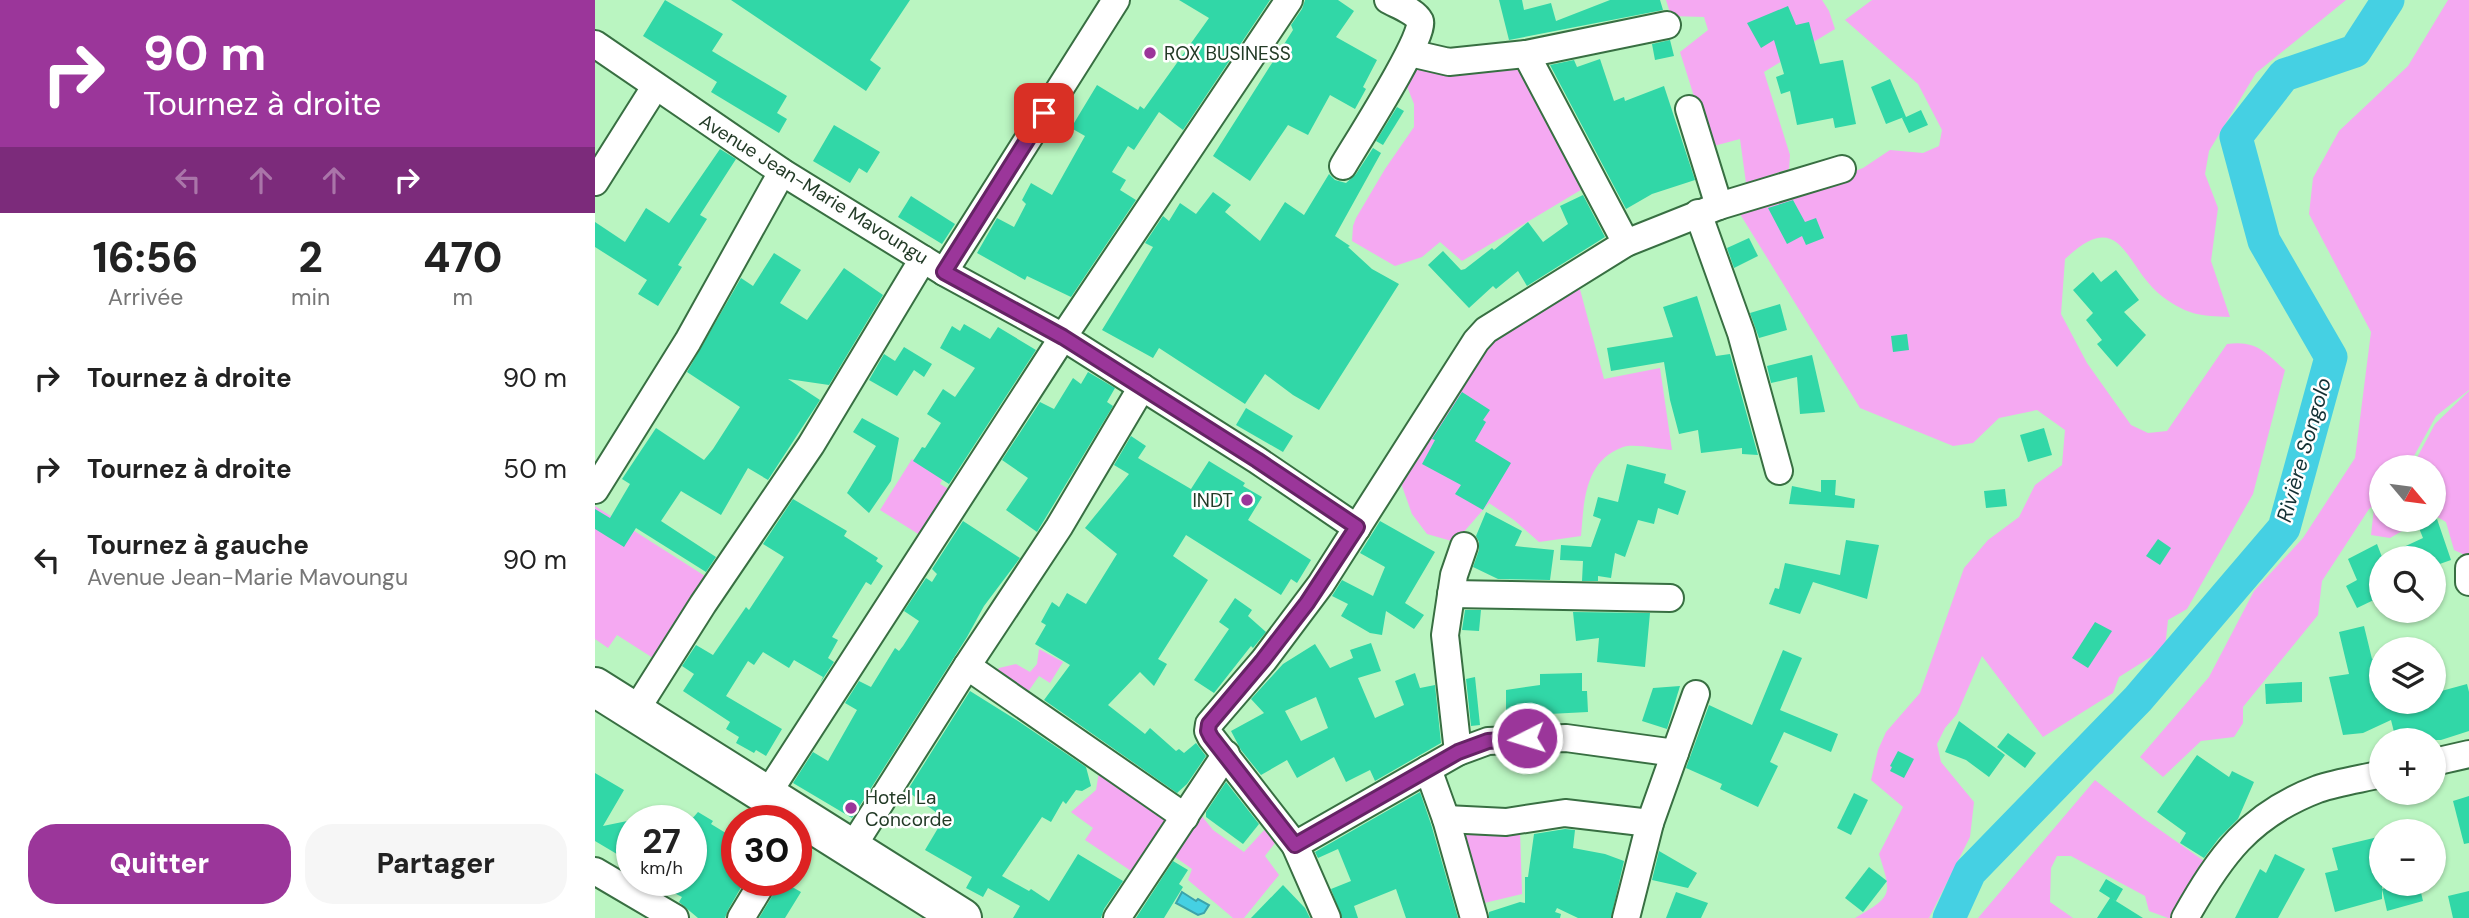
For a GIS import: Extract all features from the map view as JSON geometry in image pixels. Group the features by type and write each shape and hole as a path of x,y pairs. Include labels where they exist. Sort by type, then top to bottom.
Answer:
{"highway":[{"path":"595,687 760,805"},
{"path":"595,716 758,805"},
{"path":"812,831 851,849 962,918"},
{"path":"812,852 917,918"}],"street":[{"path":"634,713 703,604 1116,0"},
{"path":"766,805 1063,337 1289,0"},
{"path":"1343,166 1410,53 1421,26 1419,19 1388,0"},
{"path":"1410,53 1450,62 1526,54 1667,25"},
{"name":"Avenue Jean-Marie Mavoungu","path":"595,44 782,172 933,265 1063,337 1357,527"},
{"path":"1526,54 1626,243"},
{"path":"595,182 656,87"},
{"path":"1689,109 1709,210 1779,471"},
{"path":"1327,918 1295,845 1211,737 1209,724 1313,595 1476,341 1486,330 1626,243 1709,210 1842,169"},
{"path":"595,490 688,341 782,172"},
{"path":"851,849 1059,527 1142,387"},
{"path":"1458,752 1445,635 1454,575 1464,546"},
{"path":"2469,568 2469,582"},
{"path":"1451,594 1670,598"},
{"path":"967,666 1185,817"},
{"path":"1626,918 1650,823 1696,694"},
{"path":"1295,845 1458,752 1488,741 1566,738 1675,752"},
{"path":"1117,918 1226,754"},
{"path":"2446,759 2469,754"},
{"path":"1429,769 1474,918"},
{"path":"2185,918 2210,873 2240,836 2287,803 2320,789 2369,777"},
{"path":"1446,819 1506,822 1565,813 1650,823"},
{"path":"595,870 675,918"},
{"path":"741,918 754,896"}],"shaded area":[{"path":"1666,0 1822,0 1835,29 1764,72 1790,155 1789,169 1746,183 1740,139 1710,147 1680,52 1708,30 1704,17 1671,16"},
{"path":"1872,0 2346,0 2256,73 2209,151 2205,174 2218,208 2211,261 2230,317 2195,313 2172,303 2150,285 2121,246 2111,239 2099,238 2084,244 2065,259 2061,314 2087,363 2131,425 2148,433 2167,431 2227,344 2253,346 2266,353 2285,370 2253,494 2187,609 2168,620 2165,648 2119,677 2113,693 2043,737 1982,656 1957,714 1945,728 1937,744 1941,762 1974,802 1970,837 1929,918 1855,918 1877,904 1886,893 1886,878 1879,854 1903,807 1871,780 1878,750 1886,732 1920,693 1964,568 1988,540 2019,517 2035,485 2062,465 2065,430 2037,410 1999,418 1973,443 1953,446 1860,408 1740,214 1863,168 1890,150 1923,153 1939,146 1942,130 1918,84 1845,20"},
{"path":"2448,0 2469,0 2469,390 2436,416 2415,455 2369,455 2369,509 2322,581 2318,615 2243,707 2243,723 2234,737 2201,741 2163,777 2140,757 2209,677 2254,591 2303,538 2355,458 2371,332 2309,214 2313,178 2339,131 2408,66"},
{"path":"1414,62 1526,63 1584,188 1462,261 1440,242 1422,257 1395,266 1352,241 1356,218 1414,127 1414,104 1406,84"},
{"path":"1578,282 1604,379 1660,368 1672,450 1627,446 1610,453 1600,462 1588,484 1581,536 1539,542 1489,503 1455,542 1427,534 1412,514 1402,486 1405,468 1484,346"},
{"path":"2469,391 2467,556 2454,550 2447,526 2447,455 2418,455 2435,424"},
{"path":"912,459 943,478 940,484 952,491 923,537 880,510"},
{"path":"595,506 705,576 653,658 617,635 608,648 595,639"},
{"path":"2371,532 2400,532 2390,538 2371,535"},
{"path":"1039,649 1063,662 1050,683 1039,676 1023,699 991,679 999,668 1016,664 1030,672 1037,664"},
{"path":"1100,766 1171,815 1137,875 1085,840 1093,828 1071,812 1096,790"},
{"path":"2095,780 2204,861 2178,918 2168,918 2149,911 2145,896 2071,856 2057,856 2051,868 2050,902 2073,918 1978,918"},
{"path":"1197,810 1213,830 1244,852 1267,827 1278,839 1265,856 1279,875 1244,918 1233,918 1188,880 1192,869 1175,857 1164,855"},
{"path":"1520,829 1522,894 1476,905 1458,836"}],"water":[{"path":"1182,892 1209,905 1204,913 1198,915 1176,903"}],"building":[{"path":"665,0 723,34 712,51 787,96 777,113 787,119 779,133 711,92 717,82 643,36"},
{"path":"731,0 910,0 870,60 881,68 866,91"},
{"path":"1179,0 1270,0 1183,130 1159,112 1134,150 1128,146 1112,172 1126,180 1120,190 1136,200 1071,297 1027,276 1025,280 977,253 997,218 1014,227 1026,204 1022,200 1031,183 1052,195 1085,136 1071,128 1097,85 1138,110 1140,106 1144,109 1209,18"},
{"path":"1305,0 1338,0 1354,11 1336,37 1377,60 1355,109 1330,95 1308,135 1288,125 1250,181 1213,156 1293,30 1291,25"},
{"path":"1499,0 1522,0 1524,10 1551,3 1556,21 1610,0 1660,0 1663,10 1509,40"},
{"path":"1788,6 1796,25 1809,22 1820,64 1843,60 1856,124 1835,128 1833,118 1797,125 1790,91 1781,94 1776,77 1784,74 1774,40 1761,48 1747,23"},
{"path":"1670,40 1674,56 1655,60 1652,44"},
{"path":"1600,59 1614,101 1624,97 1625,101 1664,86 1695,180 1652,194 1626,209 1550,65 1574,60 1577,67"},
{"path":"1890,79 1906,117 1921,110 1928,125 1909,133 1902,118 1904,117 1886,124 1871,87"},
{"path":"1397,107 1404,111 1383,145 1376,141"},
{"path":"834,125 880,152 867,173 859,168 850,183 813,161"},
{"path":"1373,148 1381,153 1335,236 1350,246 1348,247 1372,269 1399,284 1319,410 1265,374 1245,404 1159,348 1153,358 1102,330 1153,247 1145,243 1163,216 1169,221 1180,203 1196,214 1213,192 1231,205 1225,212 1260,241 1285,202 1304,215 1329,174 1335,180 1346,183 1356,174"},
{"path":"720,149 736,159 700,215 707,219 678,265 682,267 658,306 638,294 647,280 595,247 595,222 625,242 646,208 669,223"},
{"path":"1583,195 1605,237 1527,286 1518,271 1496,289 1493,286 1469,308 1428,265 1443,251 1461,270 1465,269 1492,248 1494,250 1528,222 1543,242 1568,224 1560,206"},
{"path":"911,196 955,224 942,244 898,217"},
{"path":"1793,200 1805,222 1816,218 1824,238 1806,245 1802,236 1787,244 1768,208"},
{"path":"1749,238 1758,256 1734,268 1727,248"},
{"path":"774,253 801,270 780,303 807,320 844,268 883,295 829,385 788,379 820,400 768,480 748,468 721,515 681,491 661,521 716,557 706,572 636,528 624,547 595,529 595,509 610,518 630,484 622,479 656,428 704,460 713,449 740,407 687,372 741,278 753,286"},
{"path":"2116,270 2139,300 2124,312 2146,335 2117,367 2097,344 2102,340 2086,320 2093,313 2073,290 2093,272 2101,282"},
{"path":"1697,296 1716,356 1730,354 1758,455 1742,454 1742,448 1701,453 1698,430 1679,434 1664,362 1611,371 1607,348 1673,337 1663,307"},
{"path":"1780,304 1787,330 1759,338 1750,313"},
{"path":"964,324 990,339 998,327 1036,350 949,484 913,461 941,423 927,414 943,389 955,397 975,368 940,348 952,326 960,331"},
{"path":"1907,334 1909,350 1893,352 1891,336"},
{"path":"904,347 932,364 924,377 914,370 897,396 869,380 884,354 895,361"},
{"path":"1812,355 1825,412 1800,414 1797,377 1771,383 1767,366"},
{"path":"1088,372 1115,388 1107,402 1113,406 1037,532 1006,510 1028,478 1002,460 1040,402 1054,409 1073,378 1081,384"},
{"path":"1462,392 1490,410 1475,441 1511,463 1483,510 1455,494 1461,485 1422,464 1435,440 1432,439"},
{"path":"1246,408 1293,436 1283,452 1236,425"},
{"path":"862,418 899,438 891,481 869,513 847,493 876,446 853,432"},
{"path":"2044,428 2052,455 2028,462 2020,435"},
{"path":"1131,436 1146,446 1138,458 1191,489 1209,461 1245,483 1243,486 1262,497 1248,520 1311,560 1297,583 1291,579 1281,595 1186,535 1173,556 1208,580 1158,659 1167,664 1154,686 1140,672 1108,705 1145,734 1150,728 1176,751 1179,749 1184,753 1196,743 1206,756 1187,784 1177,793 1044,700 1070,665 1035,644 1046,625 1041,622 1052,602 1059,607 1067,593 1086,604 1117,554 1085,528 1129,474 1114,465"},
{"path":"1627,464 1666,474 1664,483 1686,491 1678,515 1658,508 1654,524 1638,520 1625,557 1615,553 1611,578 1598,576 1598,581 1582,581 1583,561 1560,560 1561,545 1591,547 1601,519 1593,516 1598,497 1618,502"},
{"path":"1821,480 1836,480 1835,495 1855,499 1854,508 1789,504 1792,486 1821,492"},
{"path":"2005,489 2007,506 1986,508 1984,491"},
{"path":"793,499 847,531 844,536 878,558 876,561 883,566 871,585 866,582 832,637 838,640 828,658 834,662 820,683 823,677 794,660 789,668 763,652 754,665 748,661 726,696 782,729 766,756 736,743 739,737 726,729 730,722 683,691 694,674 682,666 696,645 713,655 746,607 749,610 784,557 763,544"},
{"path":"1486,512 1522,531 1515,546 1554,550 1550,580 1498,579 1473,567 1479,550 1476,536"},
{"path":"963,521 1020,558 984,606 852,818 793,783 813,752 828,761 857,710 845,703 859,681 871,687 895,648 899,651 903,646 919,621 904,611 926,578 932,582 937,574 932,569"},
{"path":"1380,521 1435,552 1405,603 1424,615 1414,629 1386,611 1382,635 1370,633 1341,616 1348,604 1332,596 1342,580 1373,596 1385,567 1360,553"},
{"path":"2421,532 2441,532 2451,560 2446,562 2446,546 2406,546 2423,538"},
{"path":"2158,539 2171,548 2160,565 2146,556"},
{"path":"1846,540 1879,545 1867,599 1813,582 1800,614 1769,604 1775,588 1779,589 1785,563 1840,575"},
{"path":"2369,548 2369,602 2357,608 2346,586 2357,580 2348,559"},
{"path":"1235,598 1252,610 1248,616 1266,632 1253,648 1251,646 1214,693 1194,680 1229,629 1219,622"},
{"path":"1465,610 1481,610 1479,631 1462,630"},
{"path":"1573,612 1650,613 1645,667 1597,662 1599,638 1576,641"},
{"path":"2095,622 2112,631 2088,668 2072,658"},
{"path":"2364,626 2369,647 2369,714 2446,714 2446,690 2467,684 2469,731 2446,738 2446,728 2393,728 2391,720 2363,733 2343,735 2329,677 2349,674 2339,632"},
{"path":"1371,643 1381,671 1358,678 1375,718 1404,705 1395,681 1415,673 1420,688 1435,685 1441,743 1375,781 1370,770 1346,782 1334,757 1297,778 1287,760 1261,775 1241,750 1231,731 1264,713 1251,699 1283,664 1315,644 1330,668 1353,658 1350,650","holes":["1316,697 1328,728 1301,741 1285,711"]},
{"path":"1783,650 1802,658 1780,710 1838,734 1831,752 1784,732 1770,762 1778,766 1758,807 1720,789 1722,784 1686,768 1709,705 1752,725"},
{"path":"1582,673 1582,691 1587,691 1588,712 1549,714 1549,718 1506,718 1506,690 1540,685 1540,674"},
{"path":"1475,677 1480,725 1471,726 1466,679"},
{"path":"2302,682 2302,702 2266,704 2265,684"},
{"path":"1680,686 1667,729 1642,721 1653,688"},
{"path":"970,691 1086,767 1091,786 1082,791 1076,790 1066,804 1063,801 1051,822 1042,817 1002,876 1029,891 1031,889 1049,901 1078,854 1123,881 1101,918 1013,918 1020,906 988,888 983,897 966,888 972,877 925,850 944,818 907,791"},
{"path":"1959,721 2005,755 1989,777 1966,760 1945,752"},
{"path":"2008,733 2036,753 2025,768 1997,747"},
{"path":"1898,751 1914,759 1904,778 1890,771"},
{"path":"2197,755 2229,777 2232,771 2254,782 2238,819 2204,858 2180,843 2186,833 2157,812"},
{"path":"595,773 624,790 603,826 616,823 616,853 595,841"},
{"path":"1226,782 1259,824 1243,844 1206,817 1206,812"},
{"path":"1420,792 1458,918 1406,918 1396,889 1354,906 1358,918 1342,918 1331,889 1351,881 1338,849 1318,858 1315,852"},
{"path":"1854,793 1868,800 1851,835 1837,828"},
{"path":"2469,796 2469,843 2464,844 2453,801"},
{"path":"707,817 713,821 711,824 721,830 721,896 736,896 725,918 698,918 679,902 680,896 707,896"},
{"path":"1575,830 1573,848 1624,861 1611,918 1578,918 1557,908 1555,912 1561,914 1560,918 1489,918 1489,912 1520,902 1525,903 1525,877 1528,877 1534,834"},
{"path":"2369,839 2369,896 2382,896 2382,899 2335,912 2325,873 2338,870 2332,848"},
{"path":"1659,851 1697,873 1688,888 1652,880"},
{"path":"2275,854 2305,869 2278,918 2235,918 2260,869 2266,873"},
{"path":"1173,861 1188,870 1179,884 1183,887 1164,918 1136,918"},
{"path":"1869,867 1887,881 1863,912 1845,898"},
{"path":"2106,879 2123,889 2116,901 2111,898 2143,918 2097,918 2110,898 2099,891"},
{"path":"1283,885 1305,908 1310,918 1251,918"},
{"path":"2469,891 2469,918 2453,918 2448,896"},
{"path":"1676,892 1708,903 1701,918 1666,918"},
{"path":"772,896 799,896 785,918 759,918"},
{"path":"2384,896 2422,896 2423,901 2387,911"}],"waterway":[{"name":"Rivière Songolo","path":"1949,918 1970,872 2138,699 2284,528 2331,357 2264,241 2236,137 2284,75 2355,51 2388,0"}],"place":[{"name":"ROX BUSINESS","path":"1150,53"},
{"name":"INDT","path":"1247,500"},
{"name":"Hotel La Concorde","path":"851,808"}],"route":[{"path":"1044,113 944,272 1063,337 1357,527 1307,603 1209,724 1211,737 1295,845 1458,752 1488,741 1527,738"}]}
